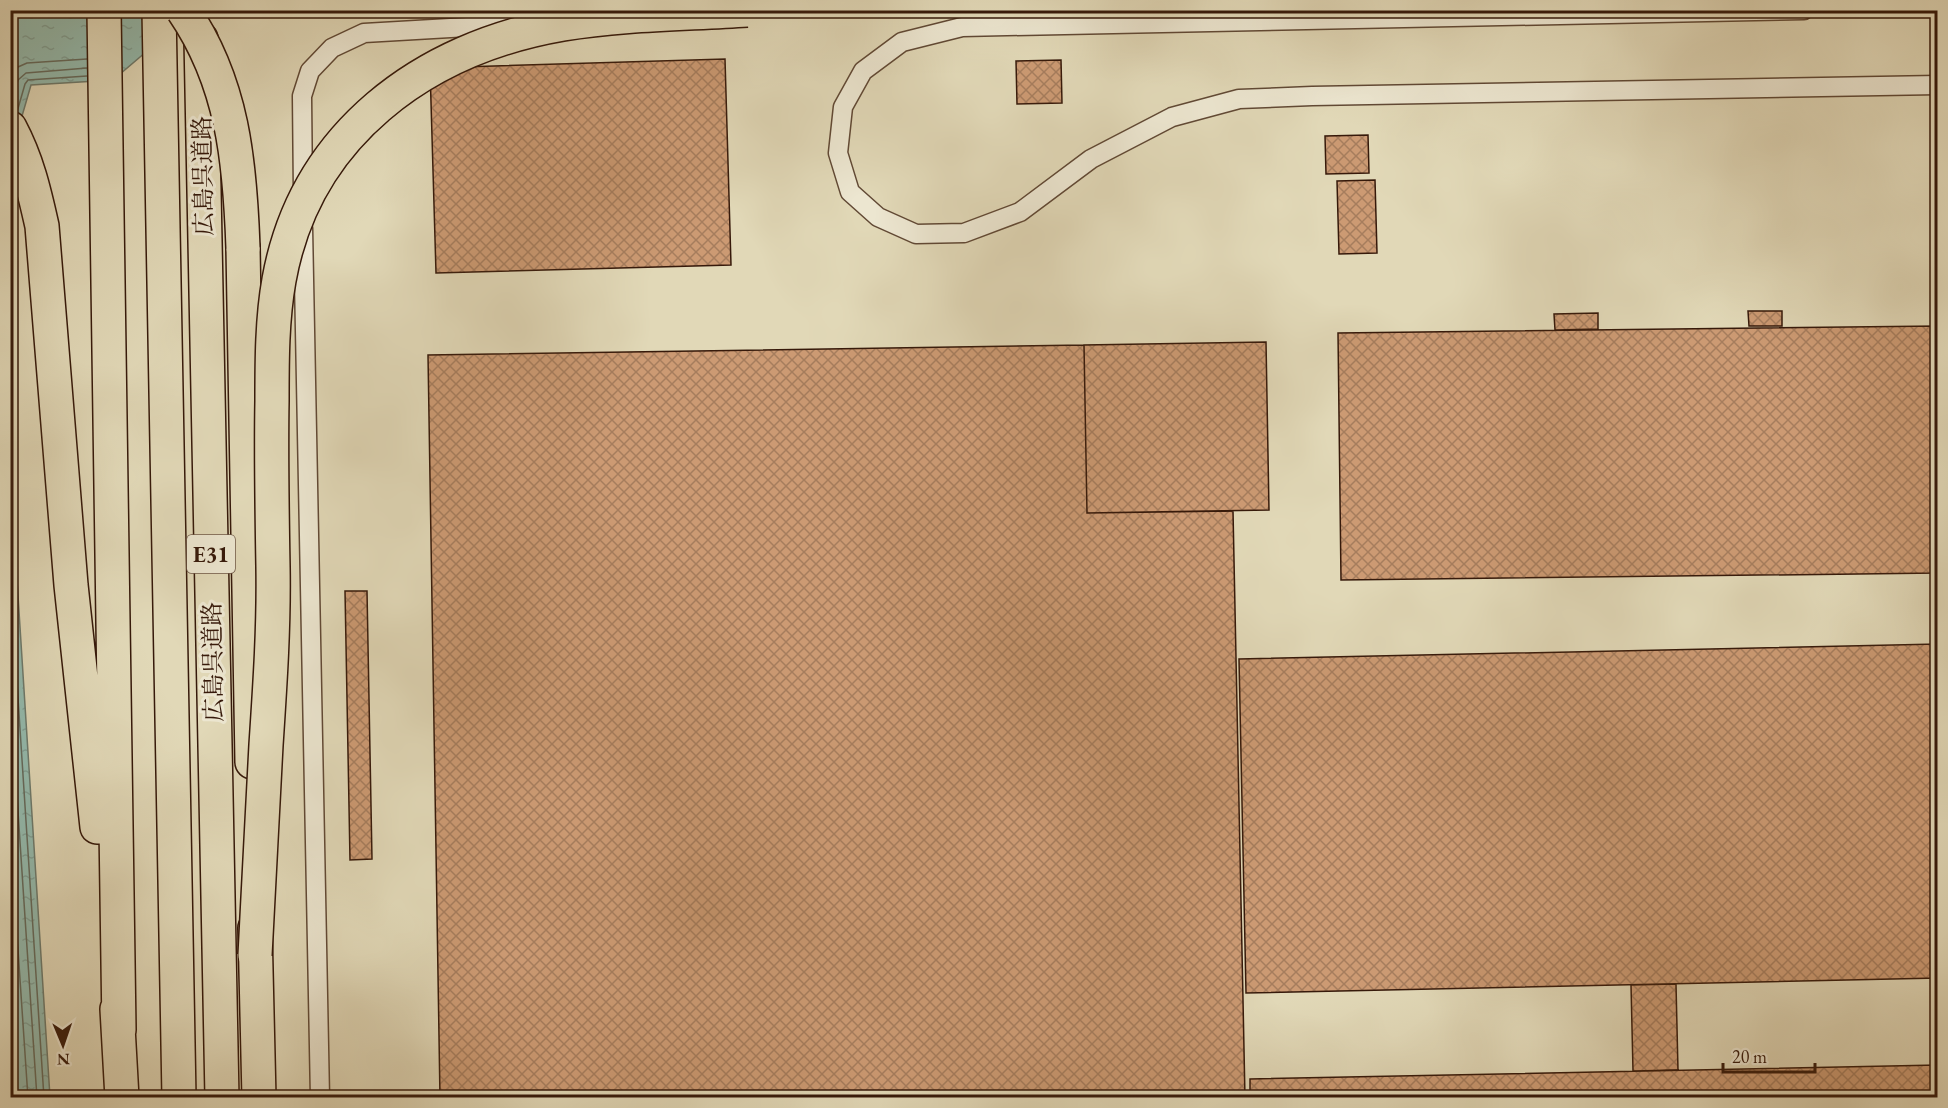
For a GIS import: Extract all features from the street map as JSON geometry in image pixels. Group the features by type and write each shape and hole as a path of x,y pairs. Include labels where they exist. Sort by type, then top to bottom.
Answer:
{"highway":[{"path":"104,10 119,1030 122,1098"},
{"name":"広島呉道路","path":"159,10 179,1098"},
{"path":"183,10 208,50 223,88 239,169 243,260 259,1098"},
{"name":"広島呉道路","path":"200,10 222,1098"},
{"path":"255,956 274,626 272,422 274,327 279,279 300,209 319,174 344,142 376,108 411,80 455,57 507,37 563,24 747,10"},
{"path":"10,128 24,153 42,226 71,585 119,1030"}],"lane":[{"path":"320,1098 302,96 310,71 332,48 364,33 502,25 533,10"},
{"path":"1804,10 962,27 902,42 863,71 843,107 838,153 850,192 878,217 916,234 964,233 1020,212 1091,159 1173,117 1239,99 1938,85"}],"water":[{"path":"11,11 194,11 113,80 31,85 11,154"},
{"path":"10,483 11,486 50,1097 11,1097"}],"building":[{"path":"725,59 731,265 436,273 430,68"},
{"path":"1061,60 1062,103 1017,104 1016,61"},
{"path":"1368,135 1369,173 1326,174 1325,136"},
{"path":"1375,180 1377,253 1339,254 1337,181"},
{"path":"1748,311 1782,311 1782,326 1749,326"},
{"path":"1598,313 1598,329 1555,330 1554,314"},
{"path":"1938,326 1938,573 1341,580 1338,333"},
{"path":"1266,342 1269,510 1087,513 1084,345"},
{"path":"1084,345 1087,513 1233,511 1245,1098 440,1098 428,355"},
{"path":"345,591 367,591 372,859 350,860"},
{"path":"1938,644 1938,978 1246,993 1239,659"},
{"path":"1676,984 1678,1070 1633,1071 1631,985"},
{"path":"1938,1065 1938,1098 1250,1098 1250,1079"}]}
